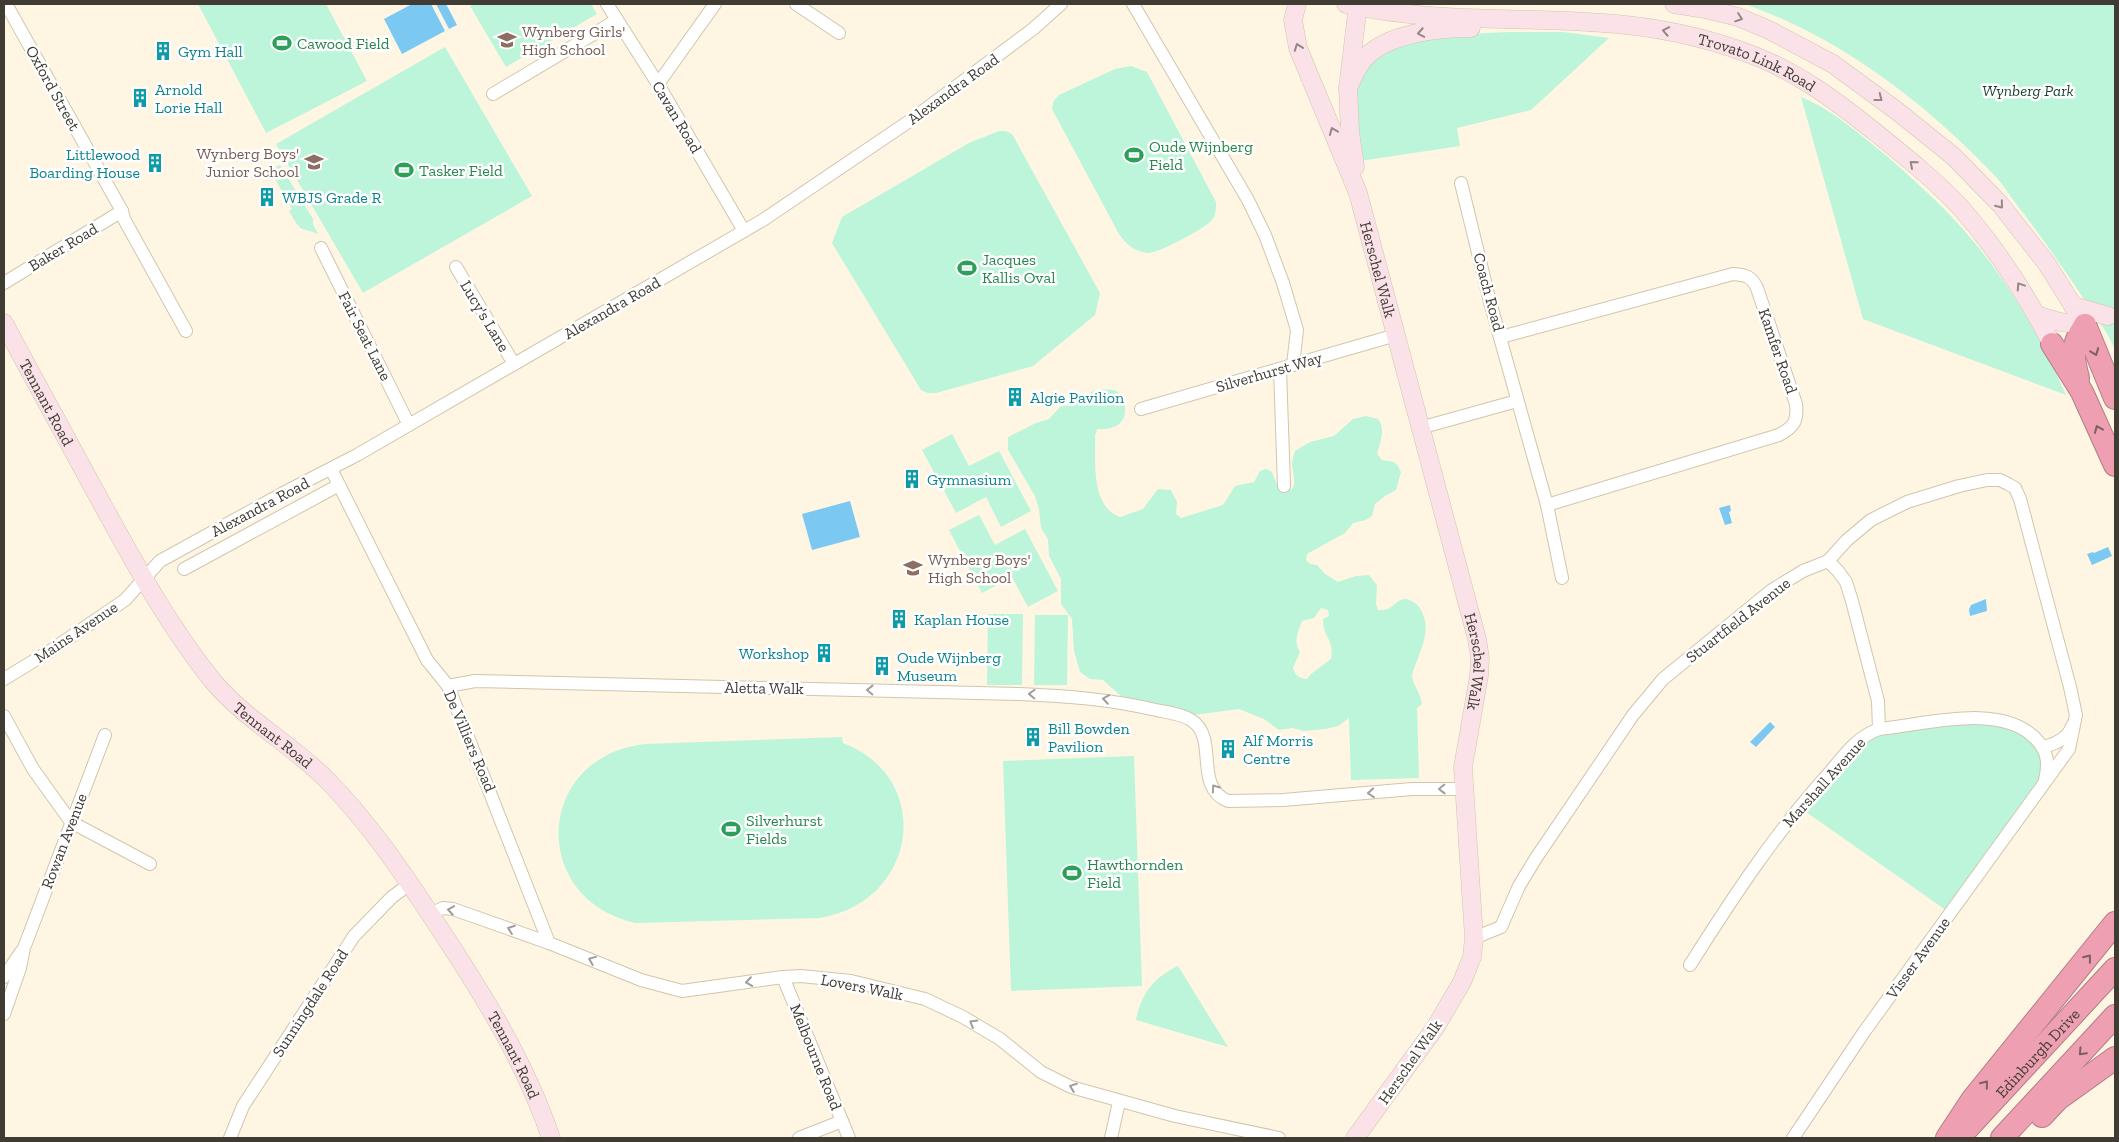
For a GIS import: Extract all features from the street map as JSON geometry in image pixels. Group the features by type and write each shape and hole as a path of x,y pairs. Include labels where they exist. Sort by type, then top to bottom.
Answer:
{"highway":[{"path":"2082,392 2073,353 2076,338 2085,325"},
{"path":"2085,325 2115,398"},
{"path":"2052,344 2082,392 2115,465"},
{"path":"1947,1138 1972,1100 2115,923"},
{"name":"Edinburgh Drive","path":"1958,1138 2115,969"},
{"name":"Edinburgh Drive","path":"2002,1138 2115,1016"},
{"path":"2022,1138 2058,1099 2115,1058"}],"main road":[{"name":"Trovato Link Road","path":"1674,4 1704,8 1738,17 1769,30 1833,64 1871,91 1953,156 2000,204 2047,264 2085,325"},
{"name":"Trovato Link Road","path":"1354,5 1459,18 1602,23 1695,37 1760,58 1823,92 1882,138 1961,208 2021,287 2052,344"},
{"name":"Herschel Walk","path":"1354,5 1348,88 1350,132 1358,193"},
{"name":"Herschel Walk","path":"1295,12 1298,48 1358,193 1479,649 1480,668 1464,759 1463,789 1474,938 1472,957 1462,982 1435,1028 1355,1138"},
{"path":"1348,88 1366,57 1378,47 1390,41 1423,33 1458,28 1507,25 1521,20"},
{"path":"2073,306 2111,315"},
{"path":"2037,315 2060,322 2085,325 2111,315"},
{"name":"Tennant Road","path":"4,323 143,578 172,626 213,681 234,702 315,768 382,842 411,883 495,1015 517,1055 551,1138"}],"street":[{"name":"Oxford Street","path":"6,4 122,211 124,219 186,331"},
{"name":"Cavan Road","path":"608,4 616,20 658,84 744,231"},
{"path":"658,84 715,4"},
{"path":"796,4 839,33"},
{"name":"Alexandra Road","path":"143,578 160,561 410,425 744,231 824,180 911,120 1033,29 1061,4"},
{"path":"1133,4 1248,200 1265,235 1283,283 1297,330 1286,367 1284,486"},
{"path":"493,94 616,20"},
{"name":"Coach Road","path":"1461,183 1490,302 1547,505 1562,578"},
{"name":"Baker Road","path":"4,283 122,211"},
{"name":"Fair Seat Lane","path":"321,248 410,425"},
{"name":"Lucy's Lane","path":"456,267 514,364"},
{"name":"Kamfer Road","path":"1501,337 1732,274 1745,275 1753,281 1757,288 1796,404 1797,416 1795,424 1779,435 1547,505"},
{"name":"Silverhurst Way","path":"1141,409 1396,335"},
{"path":"1420,428 1517,400"},
{"name":"De Villiers Road","path":"331,469 427,660 448,686 549,943"},
{"name":"Stuartfield Avenue","path":"1474,938 1501,927 1519,886 1536,858 1633,715 1663,679 1772,590 1803,570 1828,561 1847,540 1871,520 1907,502 1959,486 1987,480 2000,480 2015,488 2020,499 2076,714 2069,749 2045,780"},
{"path":"184,569 339,485"},
{"path":"297,486 306,502"},
{"path":"278,496 286,513"},
{"path":"213,531 222,548"},
{"name":"Marshall Avenue","path":"1690,965 1711,931 1796,811 1856,743 1868,733 1879,729 1878,701 1852,601 1846,582 1828,561"},
{"name":"Mains Avenue","path":"4,679 50,651 125,600 143,578"},
{"name":"Aletta Walk","path":"448,686 475,681 1081,696 1172,713 1191,720 1200,729 1204,738 1209,780 1221,797 1228,801 1283,800 1412,790 1463,789"},
{"path":"2043,747 2061,740 2070,731 2076,714"},
{"path":"4,716 33,769 71,822 150,864"},
{"path":"1879,729 1978,717 1994,718 2023,728 2043,747 2048,766 2045,780"},
{"name":"Rowan Avenue","path":"4,1014 24,948 105,735"},
{"name":"Visser Avenue","path":"1793,1138 1864,1032 2045,780"},
{"name":"Sunningdale Road","path":"230,1138 243,1106 354,936 392,897 411,883"},
{"name":"Lovers Walk","path":"430,914 443,908 453,909 549,943 642,980 682,991 801,976 851,982 925,999 963,1017 1000,1039 1041,1072 1071,1088 1119,1102 1279,1138"},
{"name":"Rowan Avenue","path":"4,977 24,948"},
{"name":"Melbourne Road","path":"783,977 849,1138"},
{"path":"1111,1138 1119,1102"},
{"path":"800,1138 842,1121"}],"green space":[{"name":"Cawood Field","path":"198,4 326,4 367,81 266,133"},
{"name":"Wynberg Girls' High School","path":"474,4 591,4 597,14 506,67 470,6"},
{"name":"Wynberg Park","path":"1745,4 2115,4 2115,349 2106,332 2035,228 2000,181 1969,150 1911,99 1848,54 1780,18"},
{"path":"1510,32 1563,32 1609,38 1531,110 1457,128 1460,146 1360,161 1356,97 1360,77 1369,63 1384,52 1404,44 1426,39"},
{"name":"Tasker Field","path":"445,47 532,196 363,293 276,144"},
{"name":"Oude Wijnberg Field","path":"1131,66 1147,72 1216,202 1214,217 1206,225 1171,245 1148,253 1131,247 1119,234 1052,109 1053,102 1059,95 1115,69"},
{"path":"1801,97 1835,116 1868,140 1922,187 1961,227 1996,271 2028,319 2066,395 1863,319"},
{"name":"Jacques Kallis Oval","path":"999,131 1006,131 1012,134 1100,293 1095,315 1033,366 936,393 928,393 921,390 832,243 842,217 969,143"},
{"path":"280,165 313,219 313,224 318,234 300,228 289,211 292,209 270,170"},
{"path":"1094,390 1116,391 1123,399 1125,412 1121,422 1113,427 1097,429 1095,436 1095,470 1099,493 1110,511 1120,517 1143,509 1158,489 1171,490 1177,502 1176,514 1181,518 1223,505 1235,486 1254,482 1260,471 1266,469 1272,472 1279,490 1290,490 1294,483 1292,464 1295,451 1310,442 1334,436 1353,419 1366,416 1378,419 1382,431 1377,454 1382,460 1394,462 1398,466 1401,472 1396,490 1375,504 1372,516 1366,520 1353,523 1345,533 1307,554 1306,560 1310,564 1317,565 1325,574 1338,582 1356,576 1369,575 1377,585 1376,604 1378,610 1387,609 1406,599 1416,604 1424,616 1426,624 1424,641 1412,675 1422,704 1417,708 1419,778 1351,780 1349,718 1338,726 1325,729 1304,731 1292,728 1279,730 1264,719 1239,709 1194,715 1123,698 1103,680 1090,679 1080,672 1074,651 1072,619 1061,604 1061,579 1049,556 1048,539 1041,528 1039,509 1035,496 1008,450 1008,437 1036,423 1049,419 1061,406 1074,405","holes":["1321,608 1328,610 1329,616 1323,619 1323,625 1330,642 1331,659 1307,679 1300,677 1293,668 1300,652 1297,640 1302,621 1314,618"]},
{"path":"952,434 969,466 999,451 1031,511 1001,527 986,497 956,513 922,450"},
{"path":"979,515 995,545 1025,529 1058,591 1028,607 1012,577 982,593 949,530"},
{"path":"988,614 1023,614 1022,685 987,685"},
{"path":"1035,615 1068,615 1067,685 1034,685"},
{"path":"1998,720 2038,741 2044,781 1950,913 1799,807 1878,725"},
{"name":"Silverhurst Fields","path":"842,737 843,743 872,760 892,783 902,810 903,838 895,865 878,889 853,907 820,918 635,923 600,909 576,886 562,858 559,828 566,799 583,773 610,754 646,744"},
{"name":"Hawthornden Field","path":"1134,756 1142,986 1011,991 1003,761"},
{"path":"1178,966 1228,1047 1136,1020 1141,1002 1150,987 1162,975"}],"water":[{"path":"412,4 431,4 445,31 402,54 384,19"},
{"path":"436,4 446,4 457,25 449,29"},
{"path":"850,501 860,537 812,550 802,514"},
{"path":"1730,505 1731,511 1729,512 1732,523 1725,525 1719,508"},
{"path":"2108,547 2112,556 2092,565 2087,554"},
{"path":"1986,599 1987,611 1970,616 1969,610 1971,605"},
{"path":"1770,722 1775,727 1756,747 1750,742"}],"place":[{"name":"Wynberg Girls' High School","path":"507,40"},
{"name":"Cawood Field","path":"282,43"},
{"name":"Gym Hall","path":"163,51"},
{"name":"Arnold Lorie Hall","path":"140,98"},
{"name":"Oude Wijnberg Field","path":"1134,155"},
{"name":"Wynberg Boys' Junior School","path":"314,162"},
{"name":"Littlewood Boarding House","path":"155,163"},
{"name":"Tasker Field","path":"404,170"},
{"name":"WBJS Grade R","path":"267,197"},
{"name":"Jacques Kallis Oval","path":"967,268"},
{"name":"Algie Pavilion","path":"1015,397"},
{"name":"Gymnasium","path":"912,479"},
{"name":"Wynberg Boys' High School","path":"913,568"},
{"name":"Kaplan House","path":"899,619"},
{"name":"Workshop","path":"824,653"},
{"name":"Oude Wijnberg Museum","path":"882,666"},
{"name":"Bill Bowden Pavilion","path":"1033,737"},
{"name":"Alf Morris Centre","path":"1228,749"},
{"name":"Silverhurst Fields","path":"731,829"},
{"name":"Hawthornden Field","path":"1072,873"}]}
